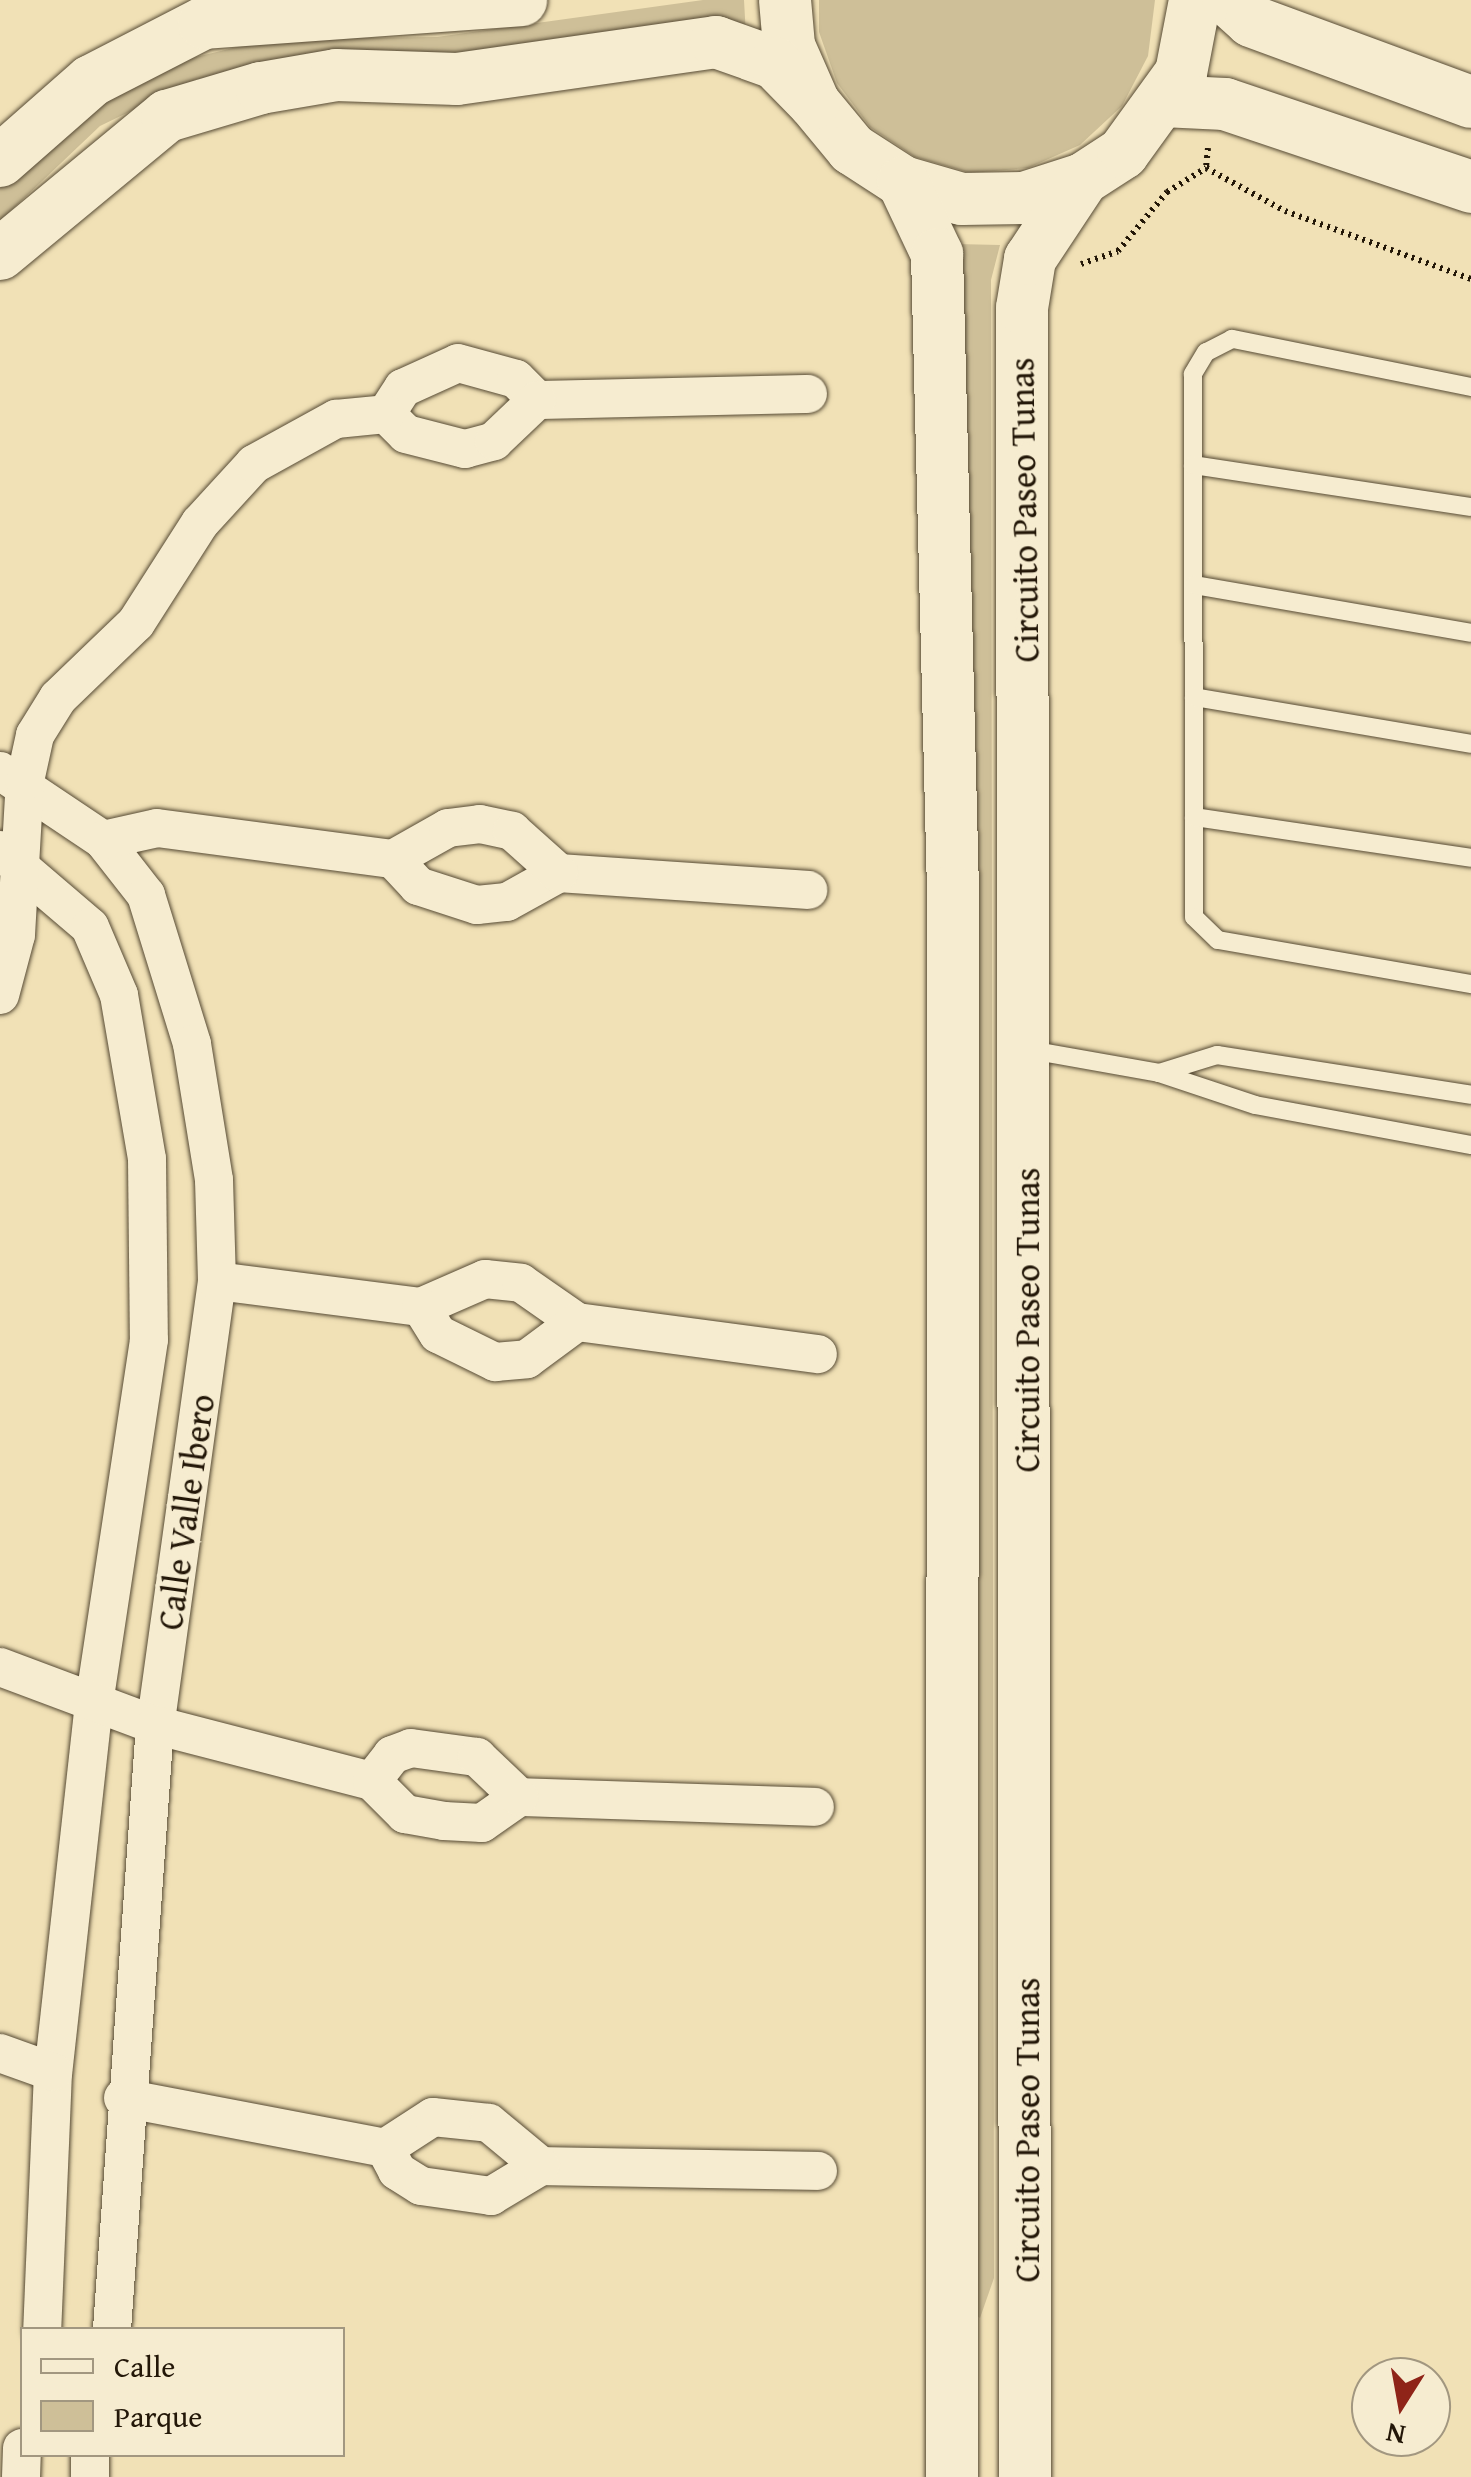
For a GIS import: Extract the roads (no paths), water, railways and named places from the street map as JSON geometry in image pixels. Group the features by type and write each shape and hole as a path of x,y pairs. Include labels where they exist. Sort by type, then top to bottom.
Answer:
{"street":[{"path":"0,161 91,81 204,23 384,4 520,0"},
{"path":"785,0 790,46 814,103"},
{"path":"0,254 167,116 261,88 336,75 458,79 716,42 776,63 852,149 902,182 962,199 1024,198 1083,179 1123,153 1181,74 1195,0"},
{"path":"1228,0 1252,20 1471,102"},
{"path":"1163,101 1224,104 1471,187"},
{"name":"Circuito Paseo Tunas","path":"1026,2477 1027,1049 1022,308 1030,259 1083,179"},
{"path":"902,182 936,254 953,892 952,2477"},
{"path":"386,414 403,388 458,362 516,379 537,400"},
{"path":"0,995 16,935 8,854 12,776 58,698 136,623 200,523 254,464 336,419 386,414 420,440 465,448 494,441 537,400 808,394"},
{"name":"Calle Valle Ibero","path":"12,776 103,840 146,896 192,1044 214,1180 217,1281 155,1725 123,2098 112,2327"},
{"path":"103,840 156,828 393,860 448,828 480,824 512,831 560,873"},
{"name":"Calle Valle Ibero","path":"8,854 90,926 119,995 148,1159 149,1340 94,1703 53,2072 42,2327"},
{"path":"393,860 418,886 477,905 507,902 560,873 808,890"},
{"path":"90,926 146,896"},
{"path":"217,1281 421,1307 485,1279 520,1282 577,1322 818,1354"},
{"path":"421,1307 438,1334 494,1362 527,1360 577,1322"},
{"path":"0,1667 155,1725 372,1781 406,1814 444,1821 482,1822 519,1798 815,1808"},
{"path":"372,1781 392,1755 411,1748 477,1757 519,1798"},
{"path":"0,2052 53,2072"},
{"path":"123,2098 385,2148 433,2117 489,2124 541,2166"},
{"path":"385,2148 398,2171 421,2186 490,2196 541,2166 818,2171"},
{"path":"952,2356 1026,2357"}],"lane":[{"path":"1471,387 1232,340 1206,352 1193,374 1194,917 1204,932 1471,984"},
{"path":"1193,465 1471,507"},
{"path":"1194,585 1471,633"},
{"path":"1194,697 1471,744"},
{"path":"1194,817 1471,858"},
{"path":"1027,1049 1159,1073 1256,1105 1471,1145"},
{"path":"1159,1073 1217,1055 1471,1095"}]}
